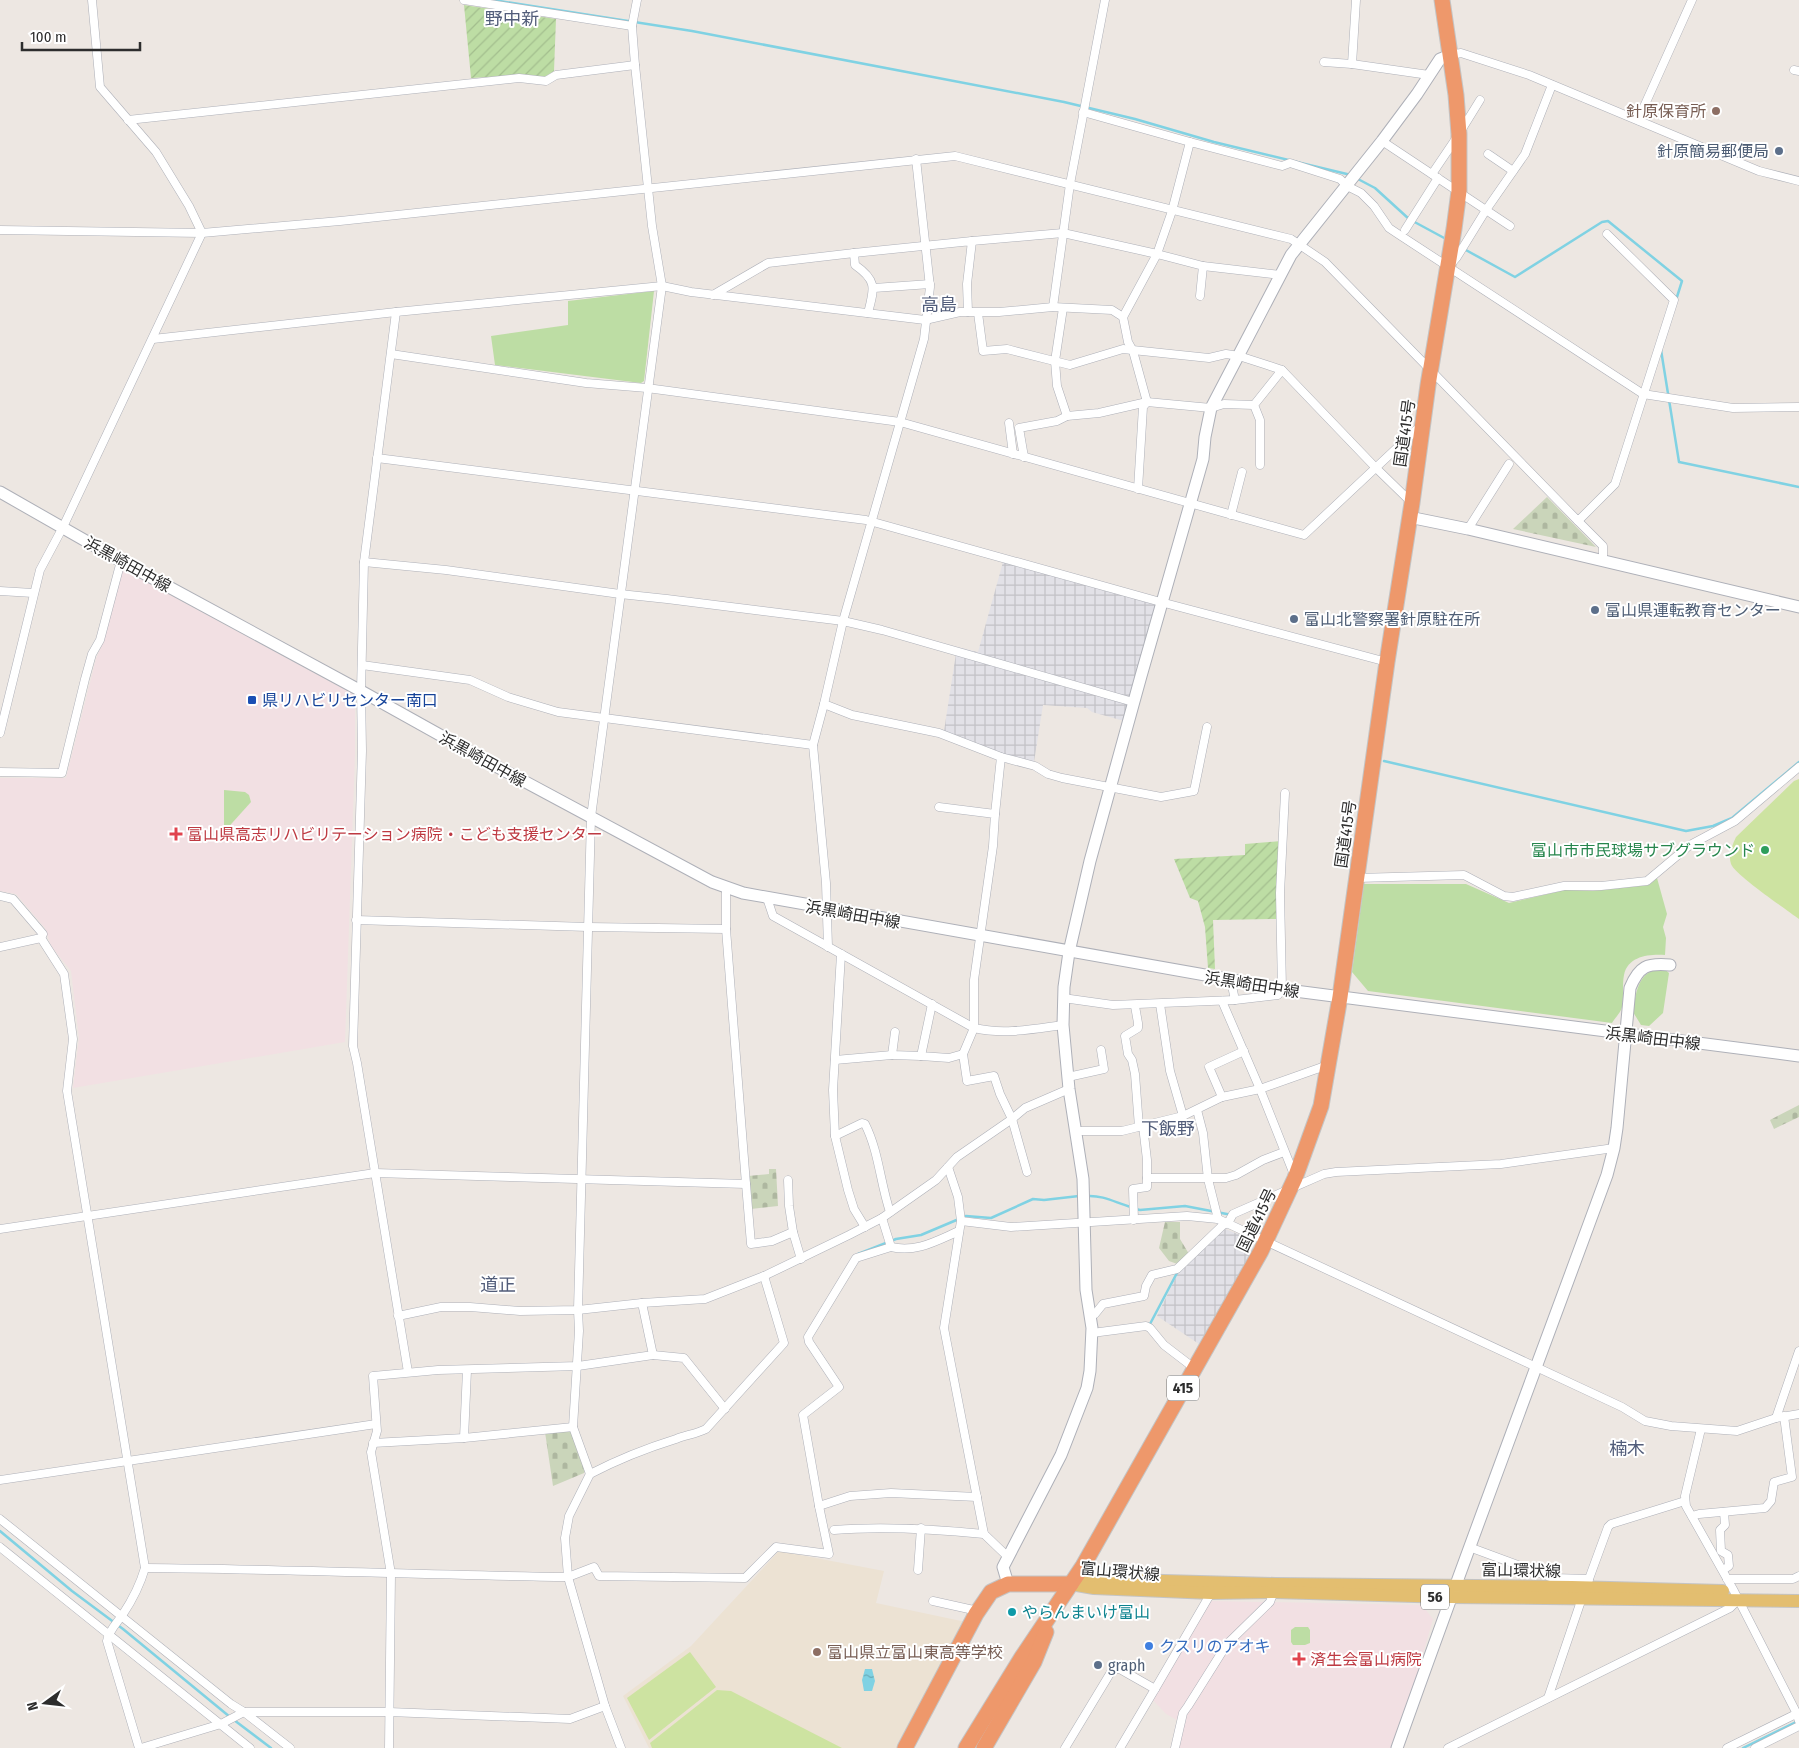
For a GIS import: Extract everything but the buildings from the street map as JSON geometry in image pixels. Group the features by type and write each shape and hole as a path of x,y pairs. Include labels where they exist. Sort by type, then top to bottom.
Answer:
{"highway":[{"name":"国道415号","path":"966,1748 987,1712 1071,1584 1266,1240 1292,1184 1321,1106 1340,997 1387,662 1459,191 1459,134 1442,0"},
{"path":"905,1748 978,1611 991,1592 1008,1584 1071,1584"},
{"name":"国道415号","path":"984,1748 1034,1662 1054,1609"}],"main road":[{"name":"富山環状線","path":"1071,1584 1099,1579 1274,1588 1453,1591 1586,1588 1799,1601"},
{"name":"富山環状線","path":"1071,1584 1094,1588 1211,1593 1274,1588"},
{"name":"富山環状線","path":"1736,1596 1799,1592"}],"street":[{"path":"92,0 100,87 156,152 189,206 202,233"},
{"path":"464,0 632,26"},
{"path":"590,1474 574,1427 578,1366 591,817 633,491 662,286 652,226 635,65 632,26 637,0"},
{"path":"1053,308 1070,184 1105,0"},
{"path":"1352,64 1356,0"},
{"path":"1638,120 1692,0"},
{"path":"1008,1584 1003,1567 1007,1556 1061,1455 1087,1388 1091,1363 1092,1333 1086,1290 1083,1179 1069,1089 1063,1025 1063,998 1069,952 1090,861 1133,702 1203,459 1205,437 1212,408 1291,255 1382,141 1440,59 1461,53 1552,85 1759,171 1799,181"},
{"path":"1324,62 1429,75"},
{"path":"128,120 519,78 546,81 556,74 635,65"},
{"path":"1448,266 1457,257 1486,210 1525,154 1552,85"},
{"path":"1405,230 1480,100"},
{"path":"1083,112 1282,166 1290,163 1340,179 1347,186 1361,193 1374,206 1389,228 1643,394 1733,408 1799,407"},
{"path":"1382,141 1510,226"},
{"path":"1138,489 1144,407 1147,402 1133,351 1128,342 1123,317 1157,254 1172,211 1190,142"},
{"path":"1488,154 1513,171"},
{"path":"0,230 202,233 340,221 955,156 1291,239 1300,244 1325,262 1603,546 1602,561"},
{"path":"828,947 828,910 813,745 842,621 924,339 930,284 916,159"},
{"path":"0,733 40,570 63,527 154,339 202,233"},
{"path":"713,295 768,263 883,249 896,250 1063,233 1203,266 1280,275"},
{"path":"1578,521 1615,484 1674,300 1607,234"},
{"path":"968,312 967,284 972,241"},
{"path":"854,253 856,264 868,277 874,288 868,313"},
{"path":"1200,296 1203,266"},
{"path":"874,288 930,284"},
{"path":"154,339 396,312 662,286 713,295 926,320 960,312 978,313 1053,308 1112,310 1123,317"},
{"path":"1063,308 1056,361 1057,386 1068,416"},
{"path":"396,312 364,562 361,691 362,751 353,1046 408,1372"},
{"path":"978,313 983,351 1008,349 1070,365 1123,349 1209,358 1226,354 1239,356 1282,370 1375,467 1411,510 1468,529 1799,607"},
{"path":"391,354 567,380 647,388 900,422 1304,535 1375,467 1416,430 1422,428"},
{"path":"1254,405 1282,370"},
{"path":"1024,457 1019,428 1057,421 1068,416 1099,413 1147,402 1212,408 1224,404 1254,405"},
{"path":"1254,405 1260,420 1260,465"},
{"path":"1009,422 1013,454"},
{"path":"377,458 872,521 1157,601 1387,662"},
{"path":"1468,529 1509,464"},
{"path":"1231,515 1242,472"},
{"name":"浜黒崎田中線","path":"0,492 121,561 591,817 712,882 743,893 828,910 1282,989 1799,1056"},
{"path":"0,772 62,772 92,654 100,640 121,561"},
{"path":"364,562 446,570 620,594 667,598 842,621 882,630 1133,702"},
{"path":"0,591 33,593"},
{"path":"362,665 470,680 508,697 558,712 813,745"},
{"path":"824,704 852,715 939,732 1001,757 1034,766 1048,774 1062,778 1161,797 1194,791 1207,727"},
{"path":"1001,757 993,846 974,980 974,1028 963,1054 967,1081 994,1076 1012,1119 1027,1172"},
{"path":"1357,878 1464,875 1504,896 1513,897 1564,886 1601,886 1647,881 1690,845 1735,822 1799,767"},
{"path":"1063,998 1135,1006 1222,1001 1278,995 1282,989 1280,893 1285,793"},
{"path":"939,807 995,814"},
{"path":"726,887 726,929 751,1244 772,1241 793,1232"},
{"path":"0,896 13,898 43,934 42,938 64,974 73,1039 67,1091 145,1568 140,1585 122,1616 108,1634 107,1640 140,1748 220,1724 244,1712 389,1712 570,1719 605,1706"},
{"path":"768,898 773,916 974,1028 992,1032 1005,1032 1063,1025"},
{"path":"356,920 726,929"},
{"path":"0,947 42,938"},
{"path":"841,954 835,1060 834,1136 854,1209 865,1227"},
{"path":"1397,1748 1607,1174 1614,1148 1630,988 1636,974 1644,967 1656,963 1670,965"},
{"path":"1231,980 1235,1000"},
{"path":"1222,1001 1260,1089 1284,1152 1292,1184"},
{"path":"921,1056 932,1004"},
{"path":"1160,1004 1170,1071 1183,1116"},
{"path":"1134,1220 1133,1189 1147,1187 1147,1160 1135,1074 1132,1060 1128,1054 1125,1036 1138,1028 1135,1006"},
{"path":"892,1055 895,1032"},
{"path":"1068,1077 1104,1069 1100,1050"},
{"path":"1222,1097 1209,1067 1244,1051"},
{"path":"835,1060 892,1055 949,1058 963,1054"},
{"path":"1076,1131 1122,1131 1183,1116 1222,1097 1260,1089 1328,1065"},
{"path":"398,1316 441,1307 520,1311 578,1310 705,1298 764,1276 882,1218 936,1180 957,1157 1025,1108 1069,1089"},
{"path":"1197,1110 1203,1133 1208,1179 1218,1219"},
{"path":"834,1136 862,1123 866,1124 877,1152 884,1194 890,1212"},
{"path":"1090,1315 1095,1314 1103,1304 1144,1296 1146,1286 1152,1275 1177,1269 1223,1225 1228,1223 1233,1214 1292,1184 1336,1172 1502,1164 1614,1148"},
{"path":"1147,1178 1226,1178 1284,1152"},
{"path":"948,1167 958,1197 961,1221 944,1328 984,1534 1007,1556"},
{"path":"0,1229 375,1173 746,1184"},
{"path":"788,1180 793,1232 801,1259"},
{"path":"961,1221 1011,1227 1187,1216 1218,1219 1622,1407 1645,1421 1671,1426 1737,1431 1797,1412"},
{"path":"882,1218 891,1247"},
{"path":"145,1568 269,1569 391,1574 568,1577 594,1567 599,1576 745,1578 776,1547 829,1554 804,1415 839,1387 809,1342 808,1337 856,1258 891,1247 900,1250 920,1248 959,1231"},
{"path":"621,1748 605,1706 568,1577 565,1538 569,1516 590,1474 677,1438 698,1434 706,1429 784,1343 764,1276"},
{"path":"642,1303 652,1355"},
{"path":"1092,1333 1146,1326 1150,1328 1164,1345 1194,1368"},
{"path":"1692,1516 1765,1508 1771,1502 1774,1482 1792,1477 1780,1417 1799,1351"},
{"path":"389,1748 391,1574 371,1452 377,1431 373,1376 408,1372 578,1366 652,1355 684,1358 725,1410"},
{"path":"464,1438 467,1370"},
{"path":"0,1480 376,1424"},
{"path":"374,1443 464,1438 574,1427"},
{"path":"1701,1428 1685,1501 1723,1570 1798,1718 1727,1748"},
{"path":"820,1506 850,1496 891,1493 976,1497"},
{"path":"1548,1698 1608,1527 1611,1524 1685,1501"},
{"path":"1723,1570 1729,1566 1728,1555 1722,1551 1720,1530 1725,1525 1724,1512"},
{"path":"0,1519 231,1704 290,1748"},
{"path":"834,1530 874,1527 921,1528 984,1534"},
{"path":"918,1570 921,1528"},
{"path":"0,1547 250,1748"},
{"path":"1469,1547 1586,1588"},
{"path":"1727,1579 1792,1579 1799,1576"},
{"path":"1175,1748 1183,1713 1227,1644 1270,1602 1274,1588"},
{"path":"1120,1748 1211,1593"},
{"path":"1448,1748 1730,1608 1736,1596"},
{"path":"933,1601 978,1611"},
{"path":"1065,1748 1111,1672 1118,1668 1155,1689"},
{"path":"1755,1748 1799,1726"}],"shaded area":[{"path":"1003,562 1156,604 1124,721 1092,712 1087,708 1043,705 1034,762 997,753 944,731 957,647 978,652"},
{"name":"富山県高志リハビリテーション病院・こども支援センター","path":"122,569 355,695 355,754 345,1042 73,1088 79,1038 71,971 51,946 45,928 16,894 0,891 0,778 66,778 96,659 104,639"},
{"path":"1225,1229 1249,1238 1254,1251 1230,1295 1199,1344 1157,1316 1178,1273"},
{"name":"富山県立富山東高等学校","path":"779,1551 884,1571 876,1603 966,1622 899,1748 649,1748 623,1696 691,1646"},
{"name":"済生会富山病院","path":"1211,1601 1422,1605 1433,1619 1396,1748 1171,1748 1177,1720 1166,1714 1152,1699"}],"green space":[{"path":"464,5 556,19 554,71 543,78 521,75 471,78"},
{"path":"654,291 644,381 641,383 495,365 491,336 568,325 568,301"},
{"path":"1547,497 1596,547 1513,529"},
{"name":"富山市市民球場サブグラウンド","path":"1799,779 1799,919 1742,876 1731,864 1730,854 1736,837 1794,781"},
{"path":"224,790 245,792 249,795 251,802 224,832"},
{"path":"1281,841 1278,919 1213,920 1215,969 1208,968 1205,927 1198,901 1190,898 1174,859 1245,855 1245,844"},
{"path":"1657,878 1667,914 1663,927 1666,938 1665,955 1652,955 1640,958 1635,960 1626,969 1623,983 1622,1007 1612,1023 1368,991 1352,972 1364,884 1466,884 1509,903 1565,890 1593,891 1649,885"},
{"path":"1663,968 1669,973 1663,1013 1649,1026 1641,1025 1633,1012 1637,990 1648,973"},
{"path":"1799,1105 1799,1117 1774,1129 1770,1120"},
{"path":"769,1169 776,1169 778,1206 751,1209 748,1176 769,1174"},
{"path":"1165,1222 1180,1222 1180,1239 1189,1254 1180,1265 1169,1261 1159,1248"},
{"path":"571,1430 585,1469 584,1473 553,1486 545,1432"},
{"path":"1295,1627 1308,1627 1310,1630 1310,1643 1293,1645 1291,1642 1291,1630"},
{"path":"690,1652 716,1687 649,1740 627,1698"},
{"path":"717,1690 731,1691 842,1748 652,1748 650,1743"}],"water":[{"path":"865,1669 872,1669 875,1681 872,1691 864,1691 862,1680"}],"waterway":[{"path":"493,0 692,31 1064,102 1135,119 1214,142 1351,175"},
{"path":"1356,178 1375,188 1409,219 1446,239"},
{"path":"1464,249 1515,277 1602,222 1608,221 1682,281 1676,300"},
{"path":"1661,350 1679,462 1799,487"},
{"path":"1384,761 1686,831 1713,826 1732,818 1799,762"},
{"path":"858,1254 896,1239 921,1235 966,1216 991,1218 1033,1199 1044,1200 1079,1196"},
{"path":"1087,1196 1104,1198 1131,1207"},
{"path":"1136,1209 1185,1206 1232,1215"},
{"path":"1150,1324 1178,1271"},
{"path":"0,1531 230,1717"},
{"path":"234,1720 271,1748"},
{"path":"1743,1748 1798,1721"}],"place":[{"name":"針原保育所","path":"1716,111"},
{"name":"針原簡易郵便局","path":"1779,151"},
{"name":"富山県運転教育センター","path":"1595,610"},
{"name":"富山北警察署針原駐在所","path":"1294,619"},
{"name":"県リハビリセンター南口","path":"252,700"},
{"name":"富山県高志リハビリテーション病院・こども支援センター","path":"176,834"},
{"name":"富山市市民球場サブグラウンド","path":"1765,850"},
{"name":"やらんまいけ富山","path":"1012,1612"},
{"name":"クスリのアオキ","path":"1149,1646"},
{"name":"富山県立富山東高等学校","path":"817,1652"},
{"name":"済生会富山病院","path":"1299,1659"},
{"name":"graph","path":"1098,1665"}],"district":[{"name":"野中新","path":"512,19"},
{"name":"高島","path":"939,305"},
{"name":"下飯野","path":"1168,1129"},
{"name":"道正","path":"498,1285"},
{"name":"楠木","path":"1627,1449"}]}
